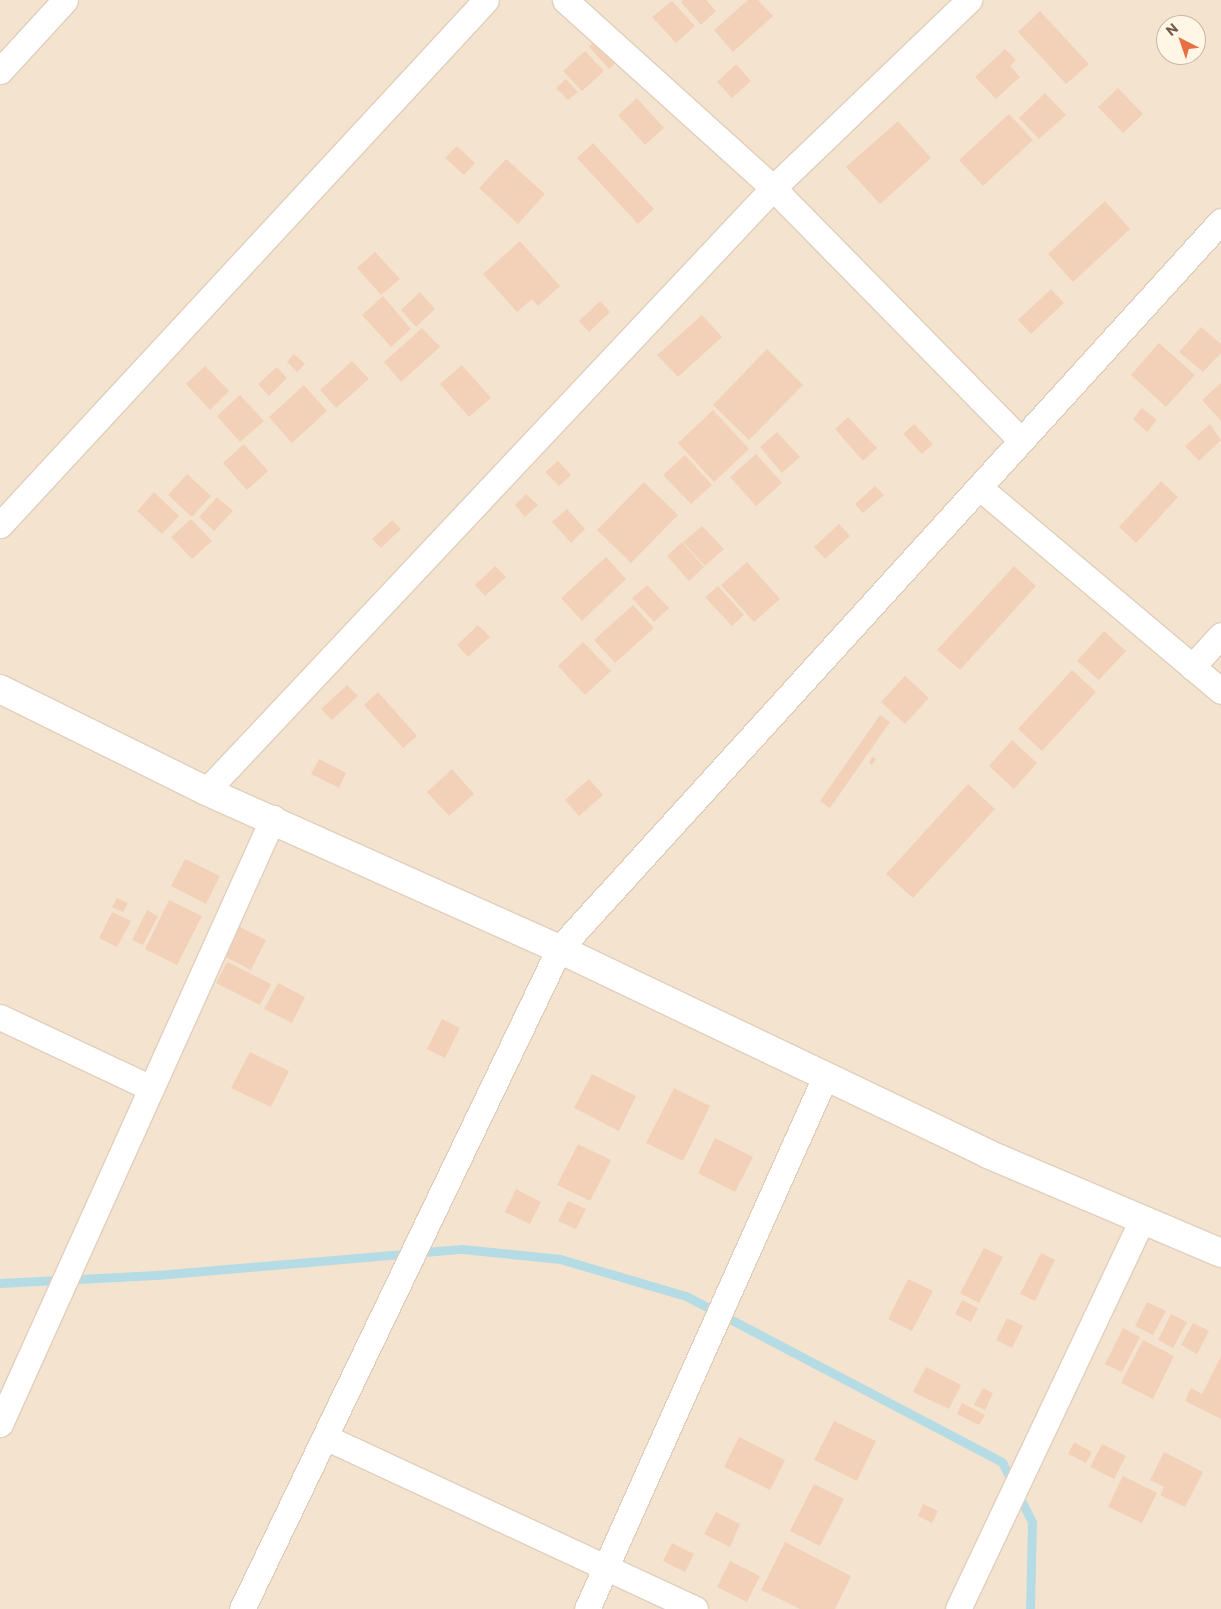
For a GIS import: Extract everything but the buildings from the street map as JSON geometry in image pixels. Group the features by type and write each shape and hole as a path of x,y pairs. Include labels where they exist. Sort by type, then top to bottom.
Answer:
{"main road":[{"path":"0,689 206,791 273,818 559,949 825,1077 1142,1221 1221,1253"}],"street":[{"path":"0,71 65,0"},
{"path":"0,525 486,0"},
{"path":"565,0 773,188 1019,438"},
{"path":"206,791 773,188 969,0"},
{"path":"242,1609 559,949 980,488 1019,438 1221,221"},
{"path":"980,488 1221,691"},
{"path":"1192,666 1221,635"},
{"path":"0,1424 273,818"},
{"path":"0,1017 151,1088"},
{"path":"587,1609 825,1077"},
{"path":"958,1609 1142,1221"},
{"path":"325,1437 695,1609"}],"shaded area":[{"path":"0,0 1221,0 1221,1609 0,1609"}],"waterway":[{"path":"0,1283 157,1275 462,1249 560,1259 686,1296 1002,1462 1032,1522 1030,1609"}]}
